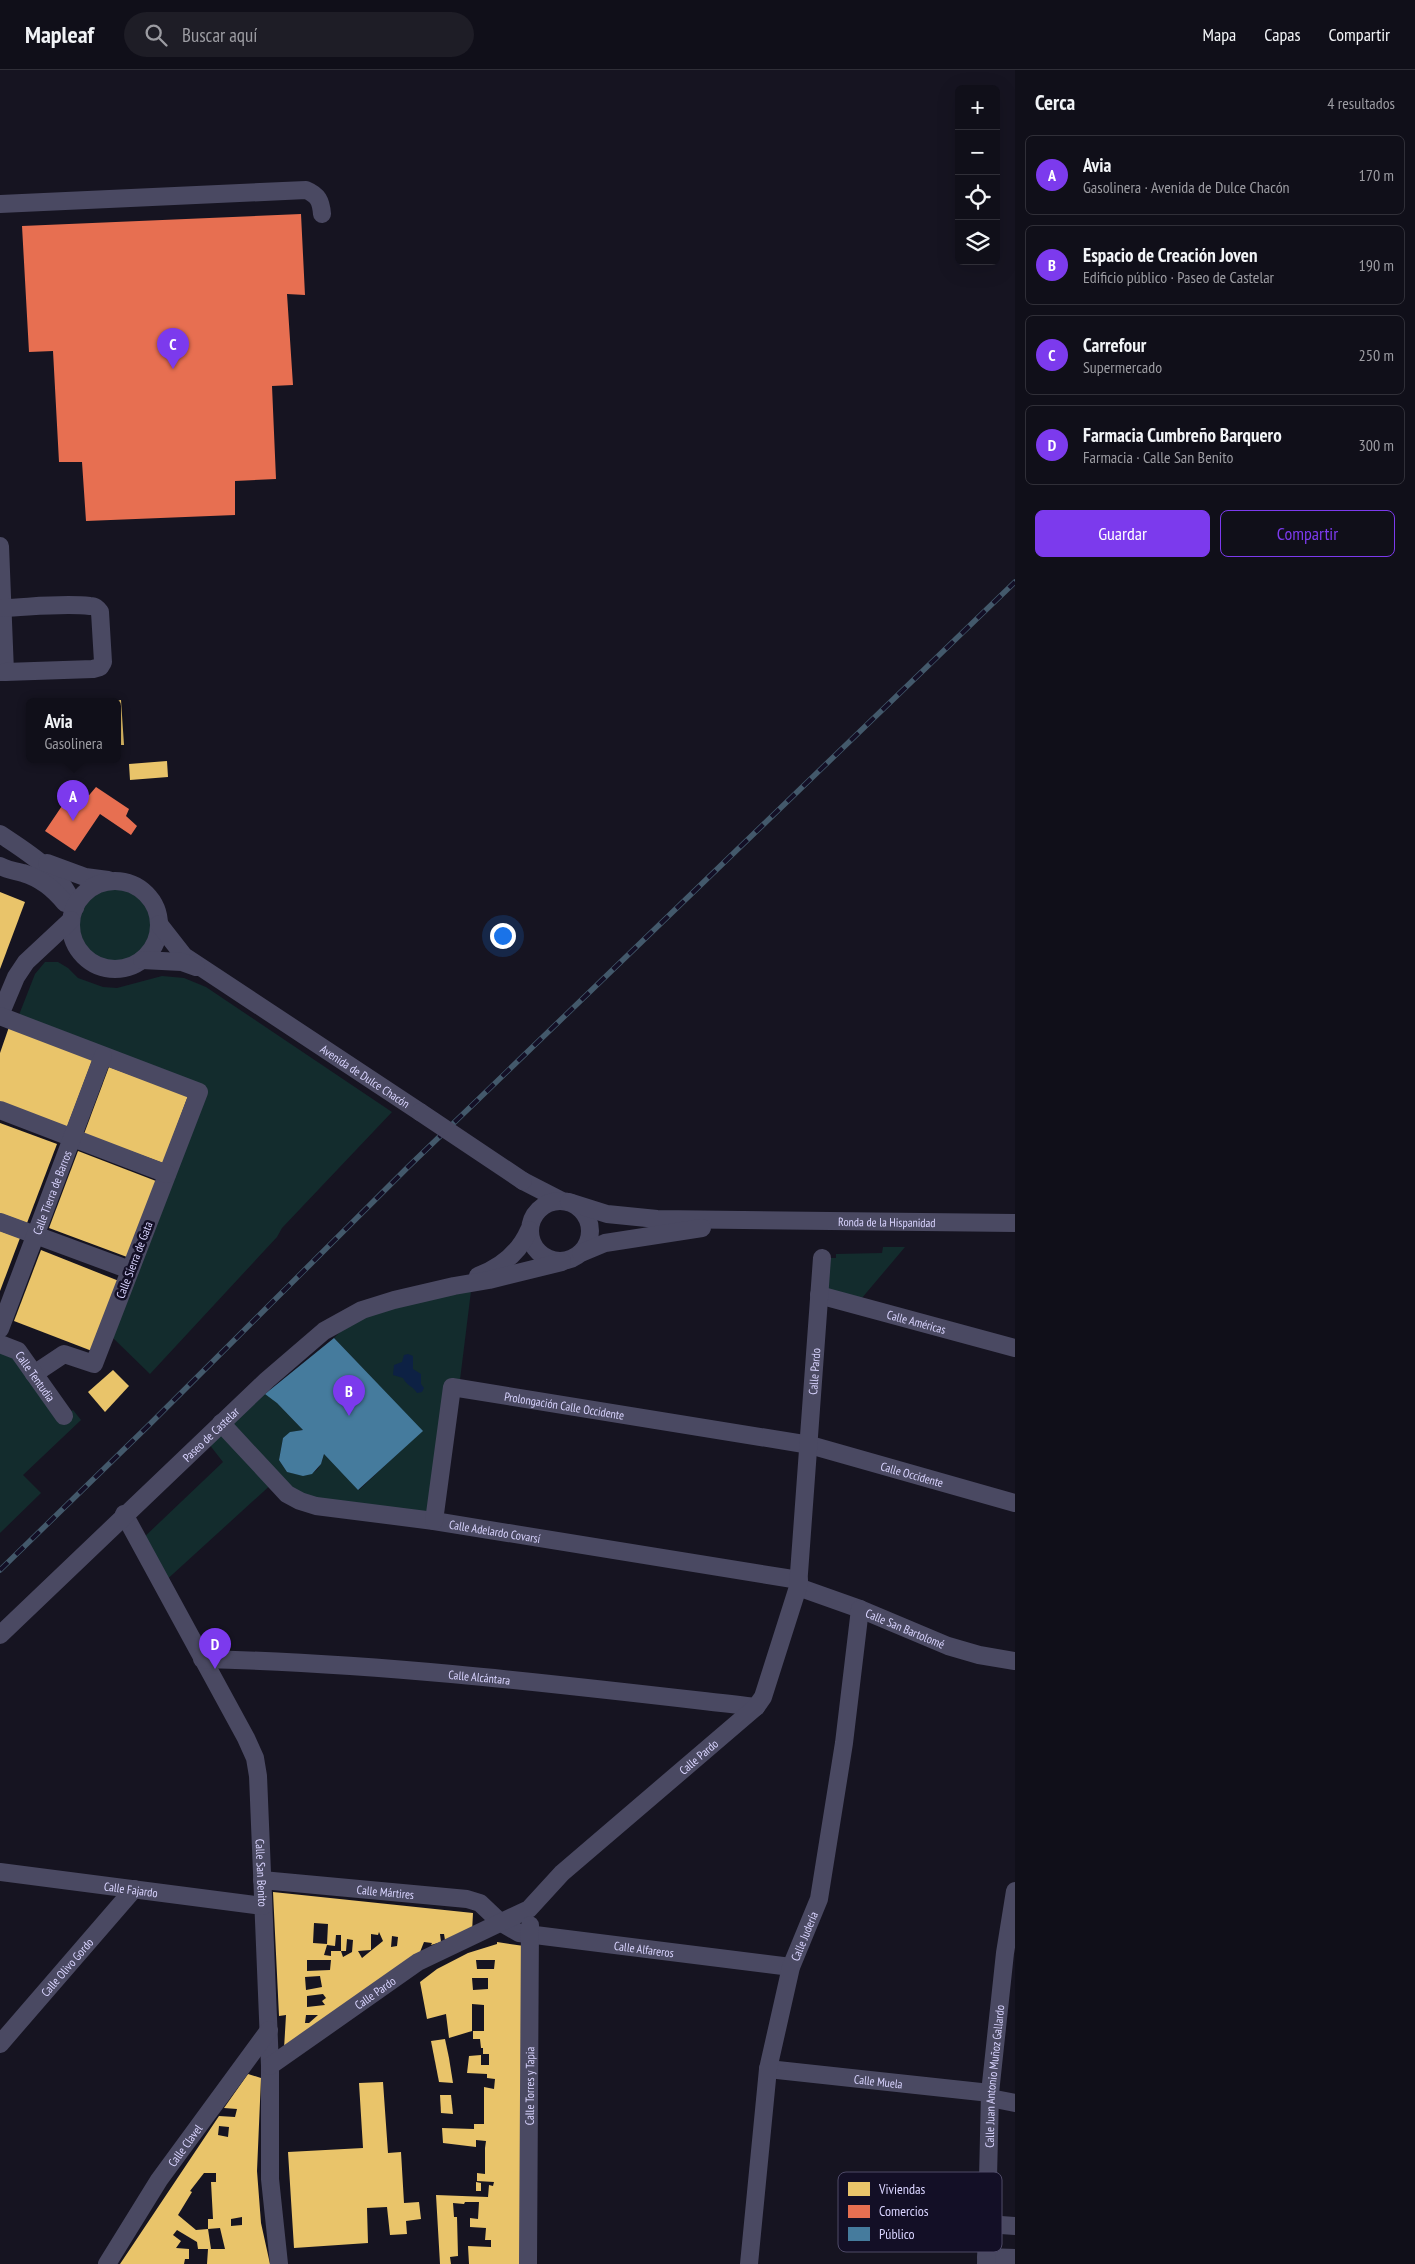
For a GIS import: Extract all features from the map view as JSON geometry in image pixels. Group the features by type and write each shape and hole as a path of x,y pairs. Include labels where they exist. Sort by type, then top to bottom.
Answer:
{"street":[{"path":"0,204 306,190 315,194 321,202 322,214"},
{"path":"0,546 3,608 3,672 93,669 100,667 103,662 100,612 97,608 92,606 3,608"},
{"path":"0,834 33,856 54,874 69,893 73,914 73,941 90,963 103,968 117,970 130,967 142,960 154,944 159,924 156,910 149,898 139,889 126,883 85,877 68,872 33,856"},
{"path":"0,866 10,871 35,877 60,897 73,914"},
{"path":"102,1056 1,1010 16,977 73,914 87,891 99,884 113,881"},
{"name":"Avenida de Dulce Chacón","path":"159,924 184,956 523,1181 564,1201"},
{"path":"36,953 48,950 78,949"},
{"name":"Avenida de Dulce Chacón","path":"142,960 182,962 206,970"},
{"name":"Calle Sierra de Gata","path":"34,1374 64,1354 94,1364 199,1092 102,1056"},
{"name":"Calle Tierra de Barros","path":"0,1329 102,1056"},
{"path":"0,1110 167,1174"},
{"path":"523,1181 530,1225 530,1240 535,1249 552,1261 562,1262 572,1259 581,1253 588,1244 590,1224 585,1214 578,1206 564,1201 543,1206 530,1225"},
{"name":"Ronda de la Hispanidad","path":"564,1201 607,1214 637,1217 1015,1223"},
{"name":"Ronda de la Hispanidad","path":"581,1253 605,1242 760,1219"},
{"path":"0,1222 130,1270"},
{"name":"Paseo de Castelar","path":"454,1286 493,1270 512,1256 523,1244 530,1225"},
{"name":"Calle Pardo","path":"270,2066 418,1962 529,1909 562,1873 756,1706 769,1685 798,1583 810,1445 822,1258"},
{"name":"Paseo de Castelar","path":"0,1635 124,1514 221,1423 324,1331 362,1310 394,1300 490,1280 562,1262"},
{"name":"Calle Américas","path":"819,1295 1015,1348"},
{"name":"Calle Tentudia","path":"0,1344 18,1351 64,1416"},
{"name":"Prolongación Calle Occidente","path":"434,1521 452,1387 810,1445"},
{"name":"Calle Adelardo Covarsí","path":"221,1423 287,1494 316,1506 434,1521 798,1583"},
{"name":"Calle Occidente","path":"810,1445 1015,1503"},
{"name":"Calle San Benito","path":"124,1514 246,1738 255,1758 258,1776 269,2030 270,2178 280,2264"},
{"name":"Calle San Bartolomé","path":"798,1583 948,1646 979,1655 1015,1659"},
{"name":"Calle Judería","path":"749,2264 768,2068 791,1967 819,1899 844,1743 860,1609"},
{"name":"Calle Alcántara","path":"202,1659 355,1666 501,1679 756,1706"},
{"name":"Calle Fajardo","path":"0,1872 263,1906"},
{"name":"Calle Mártires","path":"262,1880 467,1899 480,1903 500,1922"},
{"name":"Calle Olivo Gordo","path":"0,2044 134,1889"},
{"name":"Calle Juan Antonio Muñoz Gallardo","path":"988,2172 990,2095 1005,1952 1015,1891"},
{"name":"Calle Torres y Tapia","path":"528,2264 532,1935 529,1909"},
{"name":"Calle Alfareros","path":"500,1922 519,1933 791,1967"},
{"name":"Calle Clavel","path":"107,2264 159,2180 269,2030"},
{"name":"Calle Muela","path":"768,2068 990,2095 1015,2103"},
{"path":"1002,2225 1015,2226"},
{"path":"986,2261 1015,2258"}],"green space":[{"path":"115,886 130,889 143,897 151,910 154,925 151,940 143,953 130,961 115,964 100,961 87,953 79,940 76,925 79,910 87,897 100,889"},
{"path":"45,962 58,962 68,968 78,978 103,987 117,988 162,976 184,978 206,987 392,1112 282,1228 277,1237 150,1374 112,1337 199,1092 17,1020 35,974"},
{"path":"883,1247 905,1247 856,1305 819,1295 822,1258 836,1258 836,1254 882,1253"},
{"path":"472,1283 459,1388 434,1521 316,1506 275,1481 162,1584 139,1542 223,1462 205,1439 261,1386 303,1430 291,1432 283,1438 279,1460 287,1472 301,1475 311,1474 319,1467 324,1454 359,1490 422,1431 334,1338 362,1310"},
{"path":"0,1344 65,1415 73,1410 81,1420 23,1475 41,1493 0,1533"}],"water":[{"path":"404,1355 413,1356 413,1369 421,1374 421,1384 424,1388 422,1392 417,1393 403,1378 393,1375 394,1365 402,1362"}],"building: Viviendas":[{"path":"121,700 124,745 121,745"},
{"path":"167,761 168,777 130,780 129,764"},
{"path":"0,892 25,902 0,969"},
{"path":"9,1027 93,1058 67,1127 0,1103 0,1053"},
{"path":"109,1067 188,1096 163,1163 84,1134"},
{"path":"0,1123 57,1144 27,1223 0,1213"},
{"path":"78,1151 156,1181 127,1257 49,1228"},
{"path":"0,1231 20,1238 0,1291"},
{"path":"41,1250 119,1281 92,1351 14,1321"},
{"path":"113,1370 129,1386 105,1412 88,1392"},
{"path":"273,1892 473,1913 472,1932 445,1940 444,1934 440,1934 441,1942 431,1945 432,1943 424,1942 420,1952 284,2049 286,2015 279,2016","holes":["314,1923 328,1924 327,1944 313,1943","379,1932 383,1941 362,1958 358,1951 371,1950 371,1934 378,1935","336,1935 341,1935 341,1951 331,1951 331,1956 324,1955 327,1945 335,1946","392,1936 398,1937 397,1946 391,1947","347,1939 353,1940 352,1952 343,1957 341,1951 346,1951","307,1960 331,1960 330,1970 307,1971","320,1976 322,1987 306,1990 305,1977","323,1994 326,1998 322,2001 325,2005 307,2007 307,1996","306,2015 318,2015 309,2023 305,2023"]},
{"path":"497,1942 524,1946 526,2264 469,2264 468,2246 491,2247 491,2240 485,2240 486,2228 470,2227 470,2218 478,2219 479,2202 465,2202 464,2204 453,2203 454,2217 457,2217 458,2256 450,2257 451,2264 440,2264 436,2195 488,2197 489,2185 493,2186 494,2182 477,2181 477,2173 485,2174 486,2141 476,2140 476,2147 443,2143 442,2128 474,2129 474,2124 484,2124 484,2087 494,2089 495,2079 487,2078 487,2074 467,2073 469,2056 481,2055 481,2065 489,2065 489,2054 483,2054 480,2039 473,2039 473,2031 484,2031 484,2005 472,2004 472,2031 449,2038 446,2014 427,2019 420,1982 437,1969 468,1953 497,1944","holes":["476,1960 495,1960 494,1969 477,1969","472,1978 488,1978 488,1989 473,1990"]},
{"path":"445,2039 453,2083 439,2082 431,2041"},
{"path":"248,2074 261,2078 257,2171 261,2223 270,2264 207,2264 208,2249 198,2249 197,2242 177,2230 173,2235 181,2241 176,2248 189,2249 189,2259 185,2259 184,2264 120,2264 219,2116 235,2117 237,2109 224,2108","holes":["219,2126 229,2127 228,2137 218,2135","204,2173 216,2173 216,2182 211,2182 213,2219 208,2219 208,2229 196,2230 178,2215 192,2192 190,2191","242,2217 242,2225 231,2226 231,2219","220,2228 225,2249 211,2249 208,2229"]},
{"path":"383,2082 388,2153 401,2152 404,2203 419,2202 421,2219 406,2221 407,2234 390,2235 387,2207 367,2208 368,2243 294,2248 288,2152 363,2148 359,2083"},
{"path":"440,2095 451,2095 453,2114 441,2113"},
{"path":"476,2182 481,2183 481,2191 476,2191"}],"building: Comercios":[{"path":"301,214 305,295 287,294 293,385 272,386 276,479 235,481 235,515 86,521 82,462 59,462 53,351 29,352 22,226"},
{"path":"96,787 129,809 126,816 137,826 131,835 100,814 75,851 45,831 68,797 79,803 85,800"}],"building: Público":[{"path":"334,1338 423,1431 358,1490 324,1454 321,1464 312,1474 303,1476 287,1472 279,1460 283,1438 290,1432 303,1430 277,1403 265,1394"}],"railway":[{"path":"0,1570 149,1425 408,1167 1015,582"}],"place":[{"name":"Carrefour","path":"173,369"},
{"name":"Avia","path":"73,821"},
{"name":"Espacio de Creación Joven","path":"349,1416"},
{"name":"Farmacia Cumbreño Barquero","path":"215,1669"}]}
